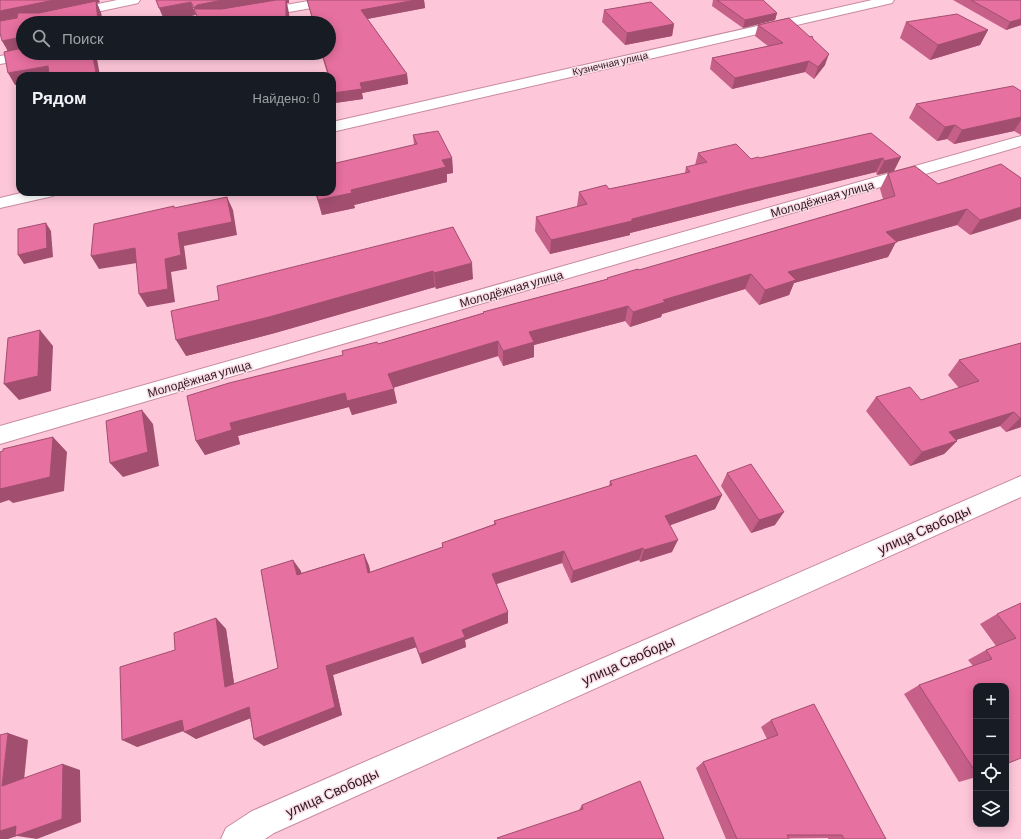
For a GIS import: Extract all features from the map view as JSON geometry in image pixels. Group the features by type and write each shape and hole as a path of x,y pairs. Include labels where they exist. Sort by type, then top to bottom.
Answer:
{"street":[{"path":"59,16 134,0"},
{"path":"245,16 334,0"},
{"name":"Кузнечная улица","path":"336,126 888,0"},
{"path":"0,60 16,57"},
{"name":"Молодёжная улица","path":"0,435 1021,140"},
{"path":"0,203 30,196"},
{"name":"улица Свободы","path":"237,839 263,822 1021,486"}],"building":[{"path":"0,0 54,0 0,11"},
{"path":"156,0 222,0 197,5 194,8 191,2 159,8"},
{"path":"276,0 286,0 286,16 197,16 194,9 222,9"},
{"path":"307,0 416,0 361,10 407,74 360,83 362,89 336,93 336,72 328,72 324,60 336,60 336,16 312,16"},
{"path":"717,0 763,0 777,13 745,20"},
{"path":"971,0 1021,0 1021,19 1010,22"},
{"path":"96,1 97,16 17,16 18,13 39,13"},
{"path":"651,2 674,24 627,33 604,10"},
{"path":"957,14 988,30 938,45 906,22"},
{"path":"16,18 16,38 2,41 0,21"},
{"path":"789,18 810,37 812,36 813,39 829,54 818,67 809,61 735,78 712,58 783,43 758,25"},
{"path":"16,49 16,60 93,60 96,72 49,72 48,66 8,73 4,52"},
{"path":"1013,86 1021,91 1021,117 962,130 955,125 945,127 916,104"},
{"path":"438,131 452,158 442,160 446,167 351,190 352,193 318,200 317,196 336,196 336,163 417,144 413,135"},
{"path":"871,133 901,157 884,161 883,158 746,190 632,219 632,221 551,240 536,217 587,204 579,192 606,185 609,189 690,172 686,167 707,162 698,153 736,144 751,159 758,157 760,158"},
{"path":"1001,164 1021,178 1021,207 980,220 967,209 886,232 897,242 788,272 796,280 765,290 751,274 663,300 665,302 633,312 628,306 529,332 534,342 503,351 498,341 388,374 394,389 347,401 345,393 230,423 232,430 196,441 187,396 229,383 343,355 342,351 377,342 378,344 484,313 483,312 608,279 607,278 895,196 888,173 915,166 938,184"},
{"path":"227,197 232,222 178,233 181,255 165,259 168,289 139,294 135,248 91,256 94,224 174,206 174,208"},
{"path":"46,223 47,248 18,255 18,229"},
{"path":"453,227 472,263 434,273 433,271 269,317 176,340 171,311 219,300 217,286"},
{"path":"40,330 38,376 4,384 8,338"},
{"path":"1021,343 1021,418 1014,412 949,432 957,441 922,452 876,397 910,387 921,400 979,381 959,360"},
{"path":"142,410 148,452 110,463 106,421"},
{"path":"53,437 50,477 0,489 0,452 3,451 3,449"},
{"path":"696,455 722,495 665,516 678,540 644,550 643,548 573,571 564,551 492,574 508,612 462,630 465,637 419,654 413,637 326,666 335,707 254,739 249,707 184,732 182,720 122,740 120,667 175,650 174,633 216,618 225,687 278,668 261,570 293,560 297,575 364,554 368,573 443,547 442,543 496,524 494,521 612,485 610,481"},
{"path":"751,464 784,512 759,520 727,473"},
{"path":"1021,603 1021,758 1009,763 1009,683 973,683 973,768 919,685 992,659 986,650 1016,638 997,614"},
{"path":"814,704 886,839 844,839 842,835 787,835 789,839 737,839 703,762 778,735 771,720"},
{"path":"8,733 2,786 63,764 62,819 15,836 16,826 0,831 0,735"},
{"path":"640,781 664,839 497,838 583,809 582,805"}]}
